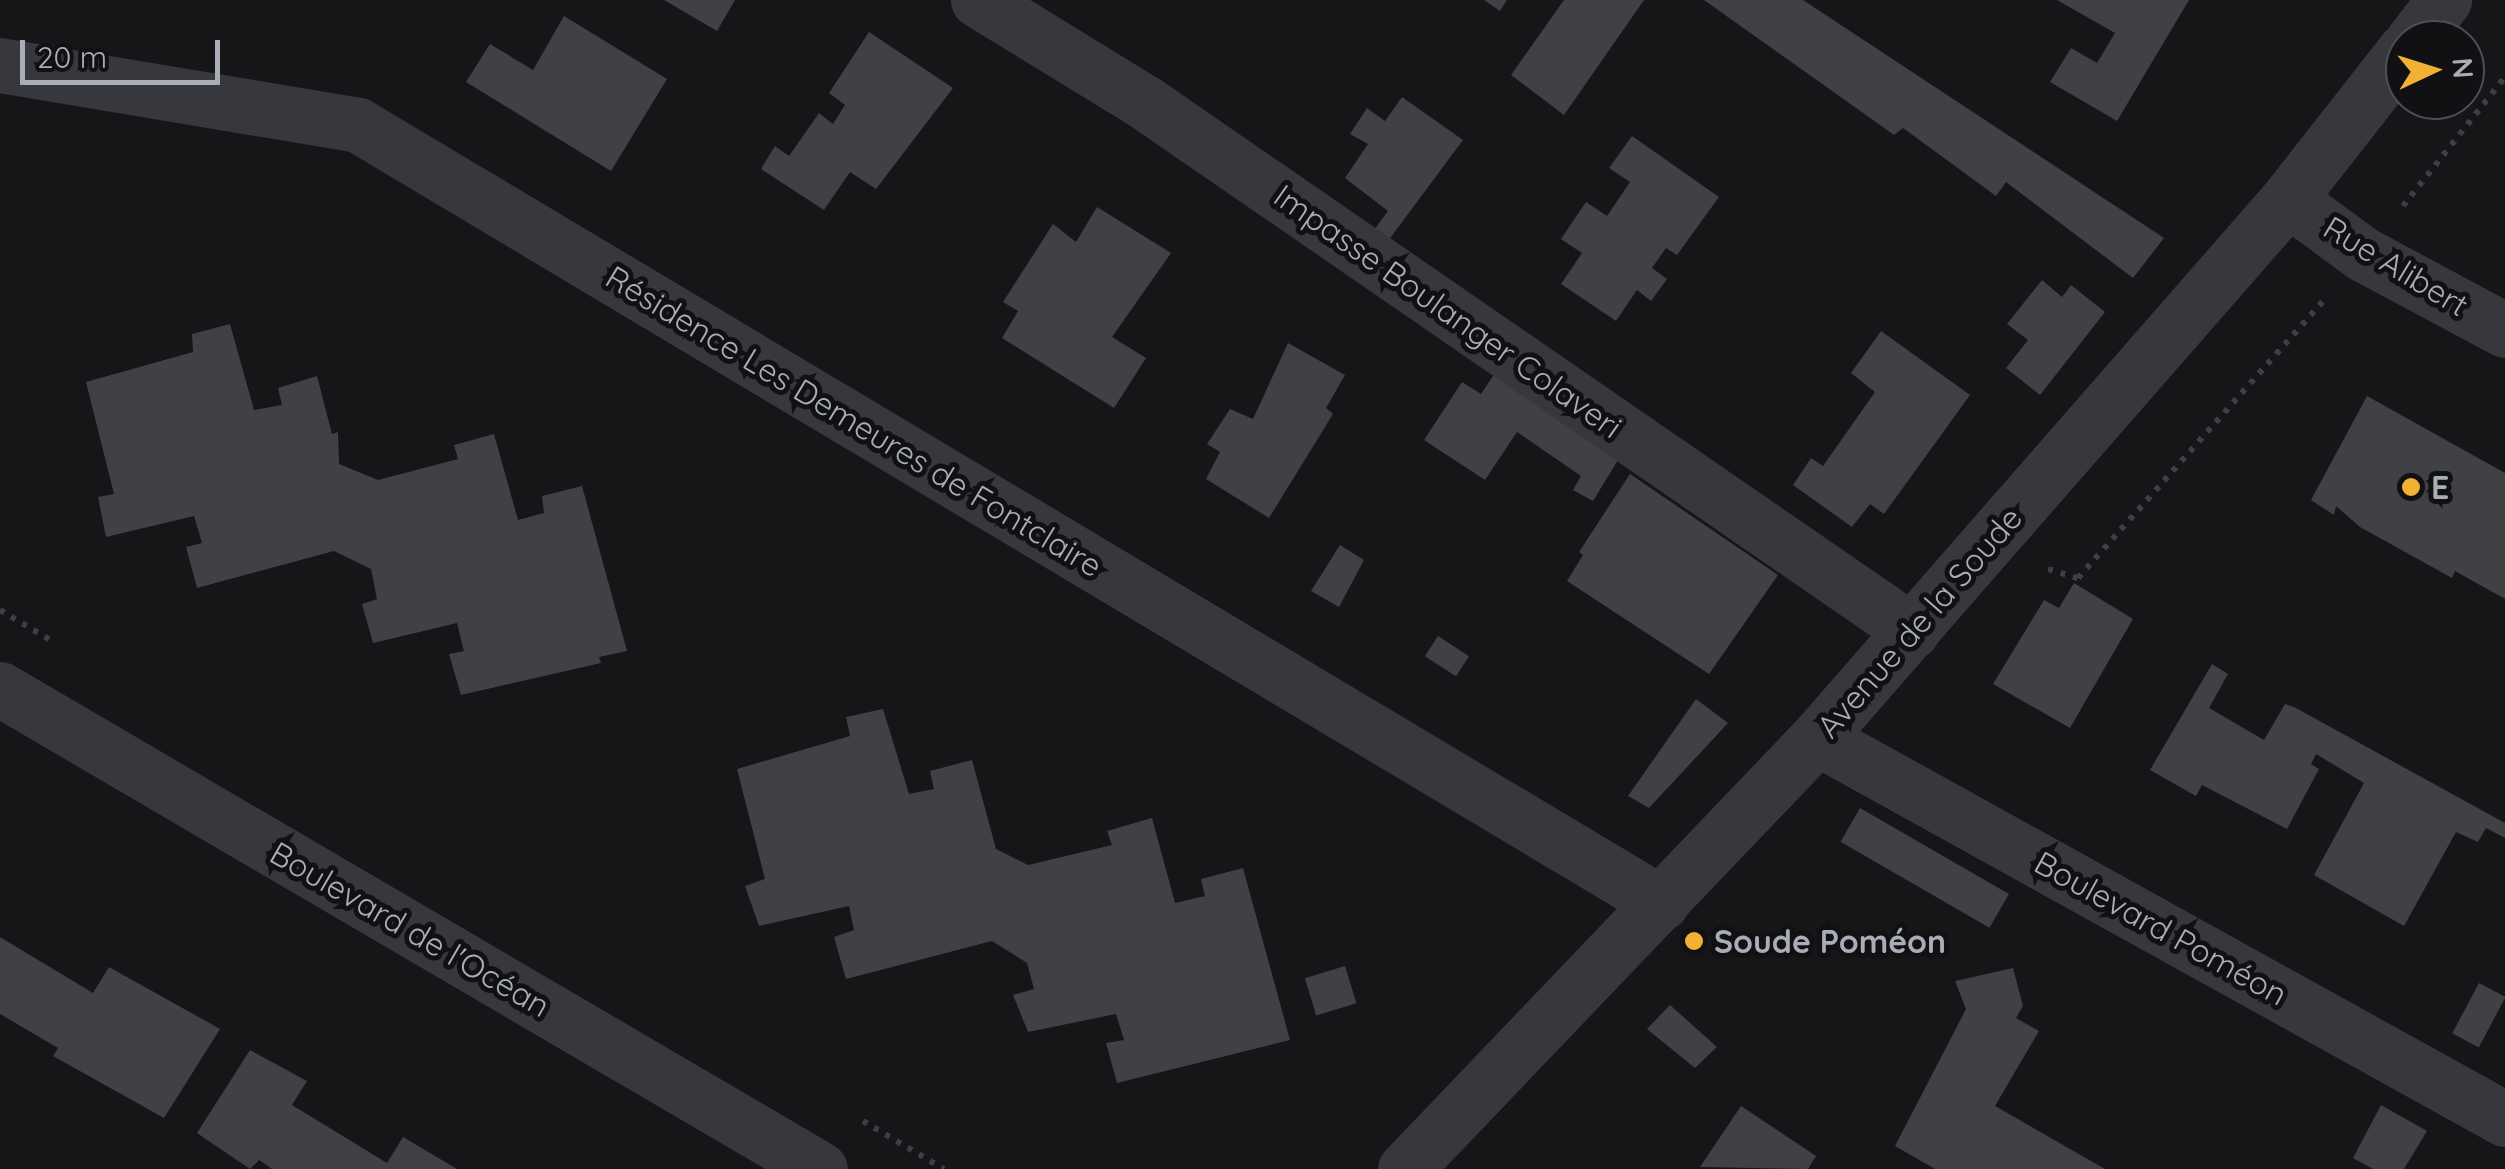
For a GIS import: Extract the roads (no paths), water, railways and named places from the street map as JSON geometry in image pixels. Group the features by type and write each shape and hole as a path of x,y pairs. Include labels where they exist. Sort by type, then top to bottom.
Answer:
{"street":[{"name":"Impasse Boulanger Colaveri","path":"978,0 1142,101 1912,630"},
{"path":"2428,20 2444,0"},
{"name":"Résidence Les Demeures de Fontclaire","path":"0,65 358,125 1661,903"},
{"name":"Avenue de la Soude","path":"1404,1169 1817,738 2288,199 2385,75"},
{"name":"Rue Alibert","path":"2288,199 2363,254 2505,330"},
{"name":"Boulevard de l'Océan","path":"0,688 820,1169"},
{"name":"Boulevard Poméon","path":"1817,738 2505,1119"}],"place":[{"name":"E","path":"2411,487"},
{"name":"Soude Poméon","path":"1694,941"}]}
